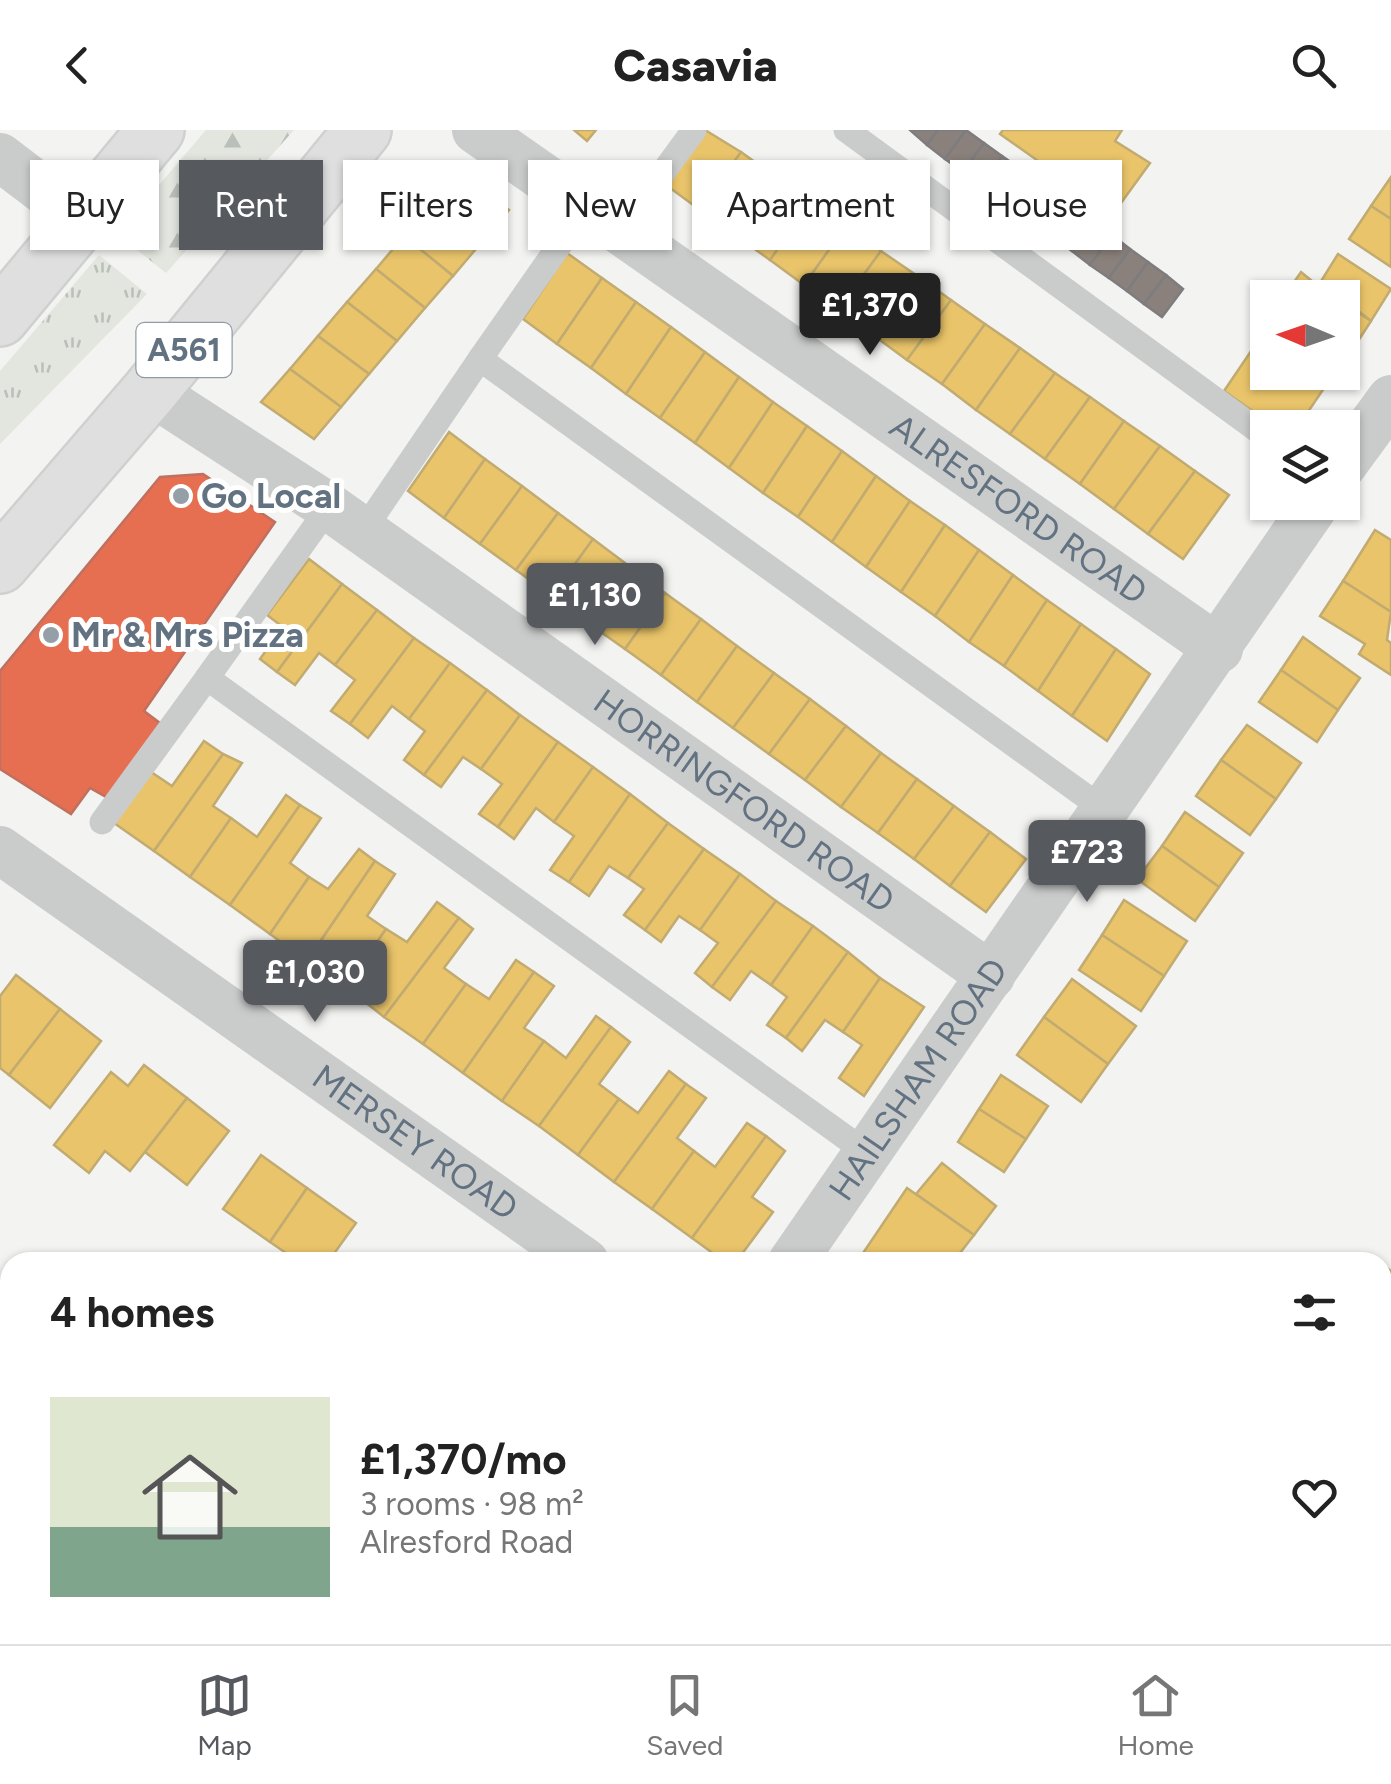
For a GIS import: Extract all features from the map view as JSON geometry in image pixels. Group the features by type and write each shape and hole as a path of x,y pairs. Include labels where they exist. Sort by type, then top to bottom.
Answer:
{"highway":[{"path":"130,160 156,130"},
{"name":"A561","path":"0,565 150,391 363,130"},
{"path":"0,318 54,250"}],"street":[{"name":"ALRESFORD ROAD","path":"476,130 528,166"},
{"path":"0,157 30,180"},
{"name":"ALRESFORD ROAD","path":"647,250 1219,649"},
{"name":"HORRINGFORD ROAD","path":"150,391 346,519 990,976"},
{"path":"1360,441 1391,399"},
{"name":"HAILSHAM ROAD","path":"799,1252 870,1155 1305,520"},
{"name":"MERSEY ROAD","path":"0,850 571,1252"}],"lane":[{"path":"663,160 694,130"},
{"path":"846,130 1250,425"},
{"path":"102,822 207,678 576,250"},
{"path":"480,359 1106,811"},
{"path":"207,678 870,1155"}],"green space":[{"path":"206,130 294,130 267,160 180,160"},
{"path":"179,162 179,250 187,250 166,273 137,250 159,250 159,185"},
{"path":"99,255 147,294 0,444 0,371"}],"building: Homes":[{"path":"574,130 596,130 587,141"},
{"path":"705,130 741,152 735,160 692,160 692,204 672,189 672,177"},
{"path":"1003,130 1122,130 1115,141 1150,163 1122,202 1122,160 1037,160 1000,134"},
{"path":"741,152 752,160 735,160"},
{"path":"1391,177 1391,219 1371,206"},
{"path":"1371,206 1391,219 1391,267 1349,239"},
{"path":"392,250 421,250 453,276 425,308 376,269"},
{"path":"421,250 475,250 453,276"},
{"path":"756,250 777,250 770,260"},
{"path":"777,250 829,250 804,285 770,260"},
{"path":"829,250 881,251 838,310 804,285"},
{"path":"881,251 916,275 873,335 838,310"},
{"path":"567,253 602,278 557,344 523,319"},
{"path":"1338,254 1391,289 1371,321 1360,312 1360,280 1322,280"},
{"path":"376,269 425,308 397,341 347,302"},
{"path":"916,275 951,300 907,360 873,335"},
{"path":"602,278 636,302 591,368 557,344"},
{"path":"951,300 985,324 942,384 907,360"},
{"path":"347,302 397,341 369,374 318,336"},
{"path":"636,302 671,327 626,394 591,368"},
{"path":"1360,314 1371,321 1360,338"},
{"path":"985,324 1020,348 976,410 942,384"},
{"path":"671,327 705,352 660,418 626,394"},
{"path":"318,336 369,374 341,407 290,369"},
{"path":"1020,348 1055,373 1010,434 976,410"},
{"path":"705,352 739,377 695,443 660,418"},
{"path":"1250,353 1250,390 1323,390 1309,410 1251,410 1224,391"},
{"path":"290,369 341,407 314,439 261,402"},
{"path":"1055,373 1090,397 1045,459 1010,434"},
{"path":"739,377 773,402 729,468 695,443"},
{"path":"1090,397 1124,421 1080,484 1045,459"},
{"path":"773,402 807,426 763,493 729,468"},
{"path":"1124,421 1160,446 1114,509 1080,484"},
{"path":"807,426 842,451 798,517 763,493"},
{"path":"449,432 485,459 444,518 408,491"},
{"path":"1160,446 1195,471 1148,534 1114,509"},
{"path":"842,451 876,476 832,542 798,517"},
{"path":"485,459 522,486 480,544 444,518"},
{"path":"1195,471 1229,495 1183,559 1148,534"},
{"path":"876,476 910,501 866,567 832,542"},
{"path":"522,486 558,513 516,570 480,544"},
{"path":"910,501 945,525 901,592 866,567"},
{"path":"558,513 593,539 552,596 516,570"},
{"path":"945,525 979,550 935,616 901,592"},
{"path":"1375,530 1391,540 1391,612 1343,581"},
{"path":"593,539 629,566 588,623 552,596"},
{"path":"979,550 1013,575 969,642 935,616"},
{"path":"309,559 342,584 277,672 260,659 283,627 267,615"},
{"path":"629,566 665,593 625,649 588,623"},
{"path":"1013,575 1047,600 1004,666 969,642"},
{"path":"1343,581 1391,612 1387,640 1391,643 1391,675 1359,654 1365,644 1320,616"},
{"path":"342,584 377,610 335,665 319,653 295,685 277,672"},
{"path":"665,593 701,619 661,675 625,649"},
{"path":"1047,600 1081,624 1038,691 1004,666"},
{"path":"377,610 414,638 350,724 331,711 355,680 335,665"},
{"path":"701,619 737,646 697,702 661,675"},
{"path":"1081,624 1116,649 1072,716 1038,691"},
{"path":"1303,637 1360,678 1338,710 1281,670"},
{"path":"414,638 450,663 409,719 392,706 368,738 350,724"},
{"path":"737,646 774,673 733,728 697,702"},
{"path":"1116,649 1150,674 1107,741 1072,716"},
{"path":"450,663 487,690 424,775 404,760 425,731 409,719"},
{"path":"1281,670 1338,710 1317,742 1259,702"},
{"path":"774,673 810,699 769,754 733,728"},
{"path":"487,690 520,715 481,769 463,757 441,787 424,775"},
{"path":"810,699 846,726 805,780 769,754"},
{"path":"520,715 558,742 498,827 479,814 502,784 481,769"},
{"path":"1247,725 1301,763 1276,799 1221,760"},
{"path":"846,726 881,753 841,807 805,780"},
{"path":"204,741 223,754 154,851 114,823 151,772 172,786"},
{"path":"558,742 593,767 554,822 536,808 514,839 498,827"},
{"path":"881,753 917,779 878,833 841,807"},
{"path":"223,754 242,763 213,806 231,818 190,877 154,851"},
{"path":"1221,760 1276,799 1250,835 1196,796"},
{"path":"593,767 630,794 569,882 550,870 574,836 554,822"},
{"path":"917,779 954,806 914,859 878,833"},
{"path":"630,794 668,823 628,878 609,866 589,896 569,882"},
{"path":"286,795 300,805 230,905 190,877 231,818 257,837"},
{"path":"300,805 321,818 290,863 309,877 270,934 230,905"},
{"path":"954,806 990,832 950,886 914,859"},
{"path":"1185,812 1243,853 1219,887 1162,846"},
{"path":"668,823 704,849 645,930 624,915 644,889 628,878"},
{"path":"990,832 1026,859 986,912 950,886"},
{"path":"1162,846 1219,887 1195,921 1137,879"},
{"path":"359,849 375,861 307,961 270,934 309,877 328,889"},
{"path":"704,849 740,874 700,930 679,916 661,942 645,930"},
{"path":"375,861 395,874 367,916 386,929 346,987 307,961"},
{"path":"740,874 776,901 712,987 695,973 718,943 700,930"},
{"path":"1124,900 1187,941 1164,976 1102,935"},
{"path":"776,901 813,926 771,985 751,971 730,1000 712,987"},
{"path":"437,902 459,918 384,1017 346,987 386,929 407,942"},
{"path":"459,918 473,929 444,968 466,984 423,1044 384,1017"},
{"path":"813,926 848,952 786,1038 767,1025 787,997 771,985"},
{"path":"1102,935 1164,976 1141,1011 1079,970"},
{"path":"848,952 880,978 843,1032 825,1020 802,1051 786,1038"},
{"path":"516,960 534,972 463,1073 423,1044 466,984 489,999"},
{"path":"534,972 554,986 524,1028 544,1041 502,1101 463,1073"},
{"path":"16,975 60,1009 9,1075 0,1068 0,996"},
{"path":"880,978 924,1007 864,1096 839,1078 862,1045 843,1032"},
{"path":"1072,979 1136,1026 1108,1064 1044,1017"},
{"path":"60,1009 101,1041 50,1108 9,1075"},
{"path":"596,1016 611,1027 539,1126 502,1101 544,1041 566,1058"},
{"path":"1044,1017 1108,1064 1081,1102 1017,1055"},
{"path":"611,1027 630,1042 599,1084 619,1099 578,1155 539,1126"},
{"path":"144,1065 187,1098 130,1171 105,1151 89,1173 54,1145 111,1072 128,1086"},
{"path":"669,1071 686,1084 614,1182 578,1155 619,1099 638,1113"},
{"path":"1001,1075 1048,1106 1026,1139 979,1109"},
{"path":"686,1084 706,1098 677,1138 694,1151 652,1209 614,1182"},
{"path":"187,1098 229,1131 187,1185 145,1152"},
{"path":"979,1109 1026,1139 1004,1172 958,1142"},
{"path":"747,1123 766,1136 692,1238 652,1209 694,1151 715,1167"},
{"path":"766,1136 785,1151 752,1197 773,1212 743,1252 711,1252 692,1238"},
{"path":"261,1155 307,1188 270,1242 223,1209"},
{"path":"942,1163 996,1206 974,1235 916,1194"},
{"path":"307,1188 356,1223 335,1252 284,1252 270,1242"},
{"path":"907,1188 974,1235 961,1252 864,1252"}],"building: Shops":[{"path":"203,474 275,522 144,711 160,723 108,798 90,788 71,814 0,769 0,671 160,477"}],"building: Industry":[{"path":"910,130 938,130 927,145"},
{"path":"938,130 966,130 945,159 927,145"},
{"path":"966,130 984,143 972,160 950,163 945,159"},
{"path":"984,143 1002,156 999,160 972,160"},
{"path":"1122,243 1130,249 1109,278 1090,265 1101,250 1122,250"},
{"path":"1130,249 1148,262 1127,291 1109,278"},
{"path":"1073,250 1101,250 1090,265"},
{"path":"1148,262 1166,275 1144,304 1127,291"},
{"path":"1166,275 1183,289 1162,317 1144,304"}],"place":[{"name":"Go Local","path":"181,496"},
{"name":"Mr & Mrs Pizza","path":"51,635"}]}
